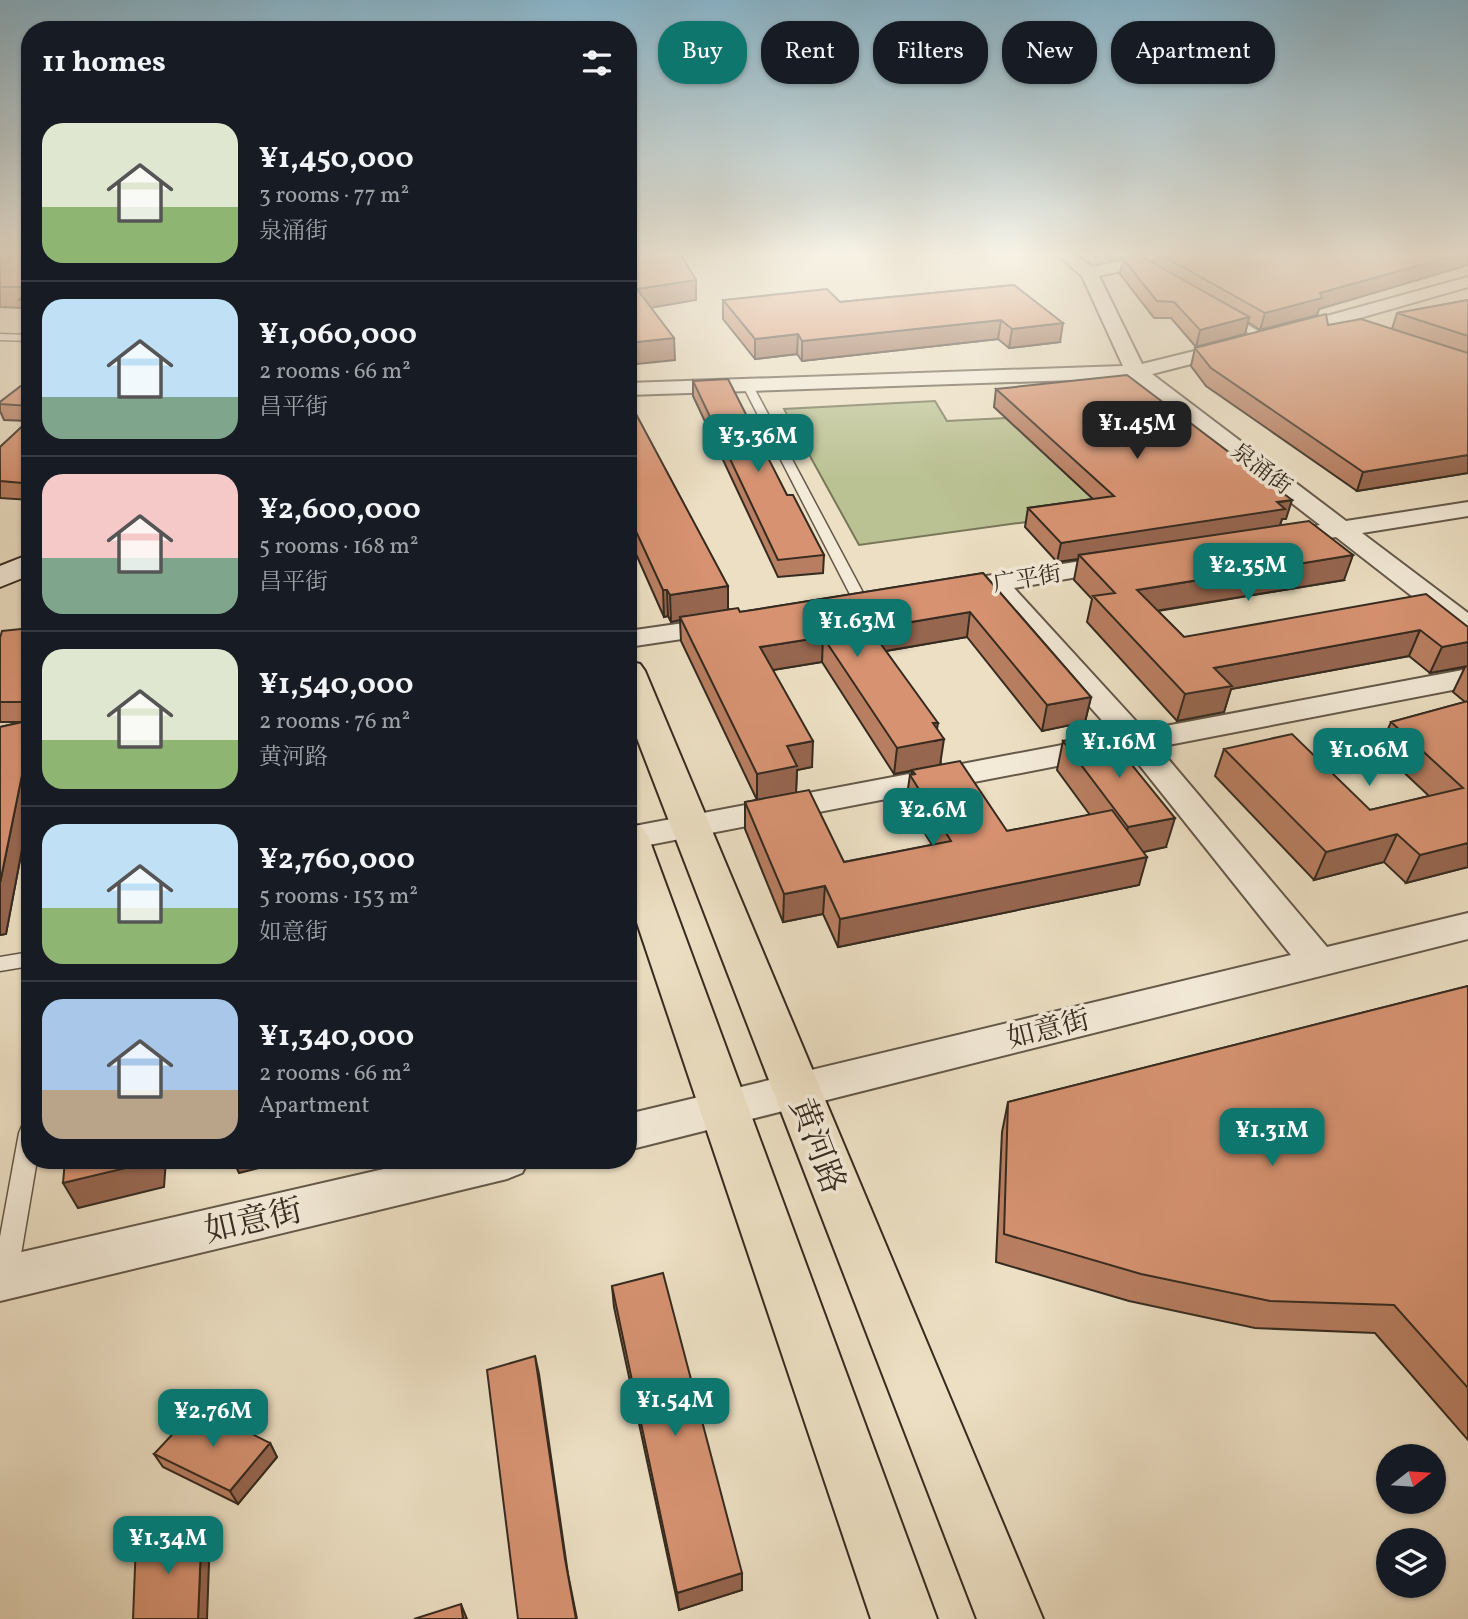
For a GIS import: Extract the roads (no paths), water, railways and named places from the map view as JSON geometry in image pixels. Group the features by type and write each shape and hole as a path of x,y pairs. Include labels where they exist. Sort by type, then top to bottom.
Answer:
{"main road":[{"name":"黄河路","path":"637,694 1010,1619"},
{"path":"637,862 904,1619"}],"street":[{"name":"泉涌街","path":"1116,329 1136,372 1468,626"},
{"path":"637,389 1136,372 1303,329"},
{"path":"1258,542 1468,509"},
{"name":"广平街","path":"928,593 1147,559"},
{"path":"0,578 21,568"},
{"path":"995,583 1136,740 1317,961"},
{"path":"834,608 888,600"},
{"path":"637,638 752,621"},
{"path":"637,835 1468,678"},
{"name":"如意街","path":"637,1130 1468,926"},
{"name":"如意街","path":"2,1288 471,1169"}],"lane":[{"path":"1250,329 1266,338"},
{"path":"0,337 21,338"},
{"path":"747,384 862,604"},
{"path":"0,964 21,960"},
{"path":"2,1288 23,1169"}]}
